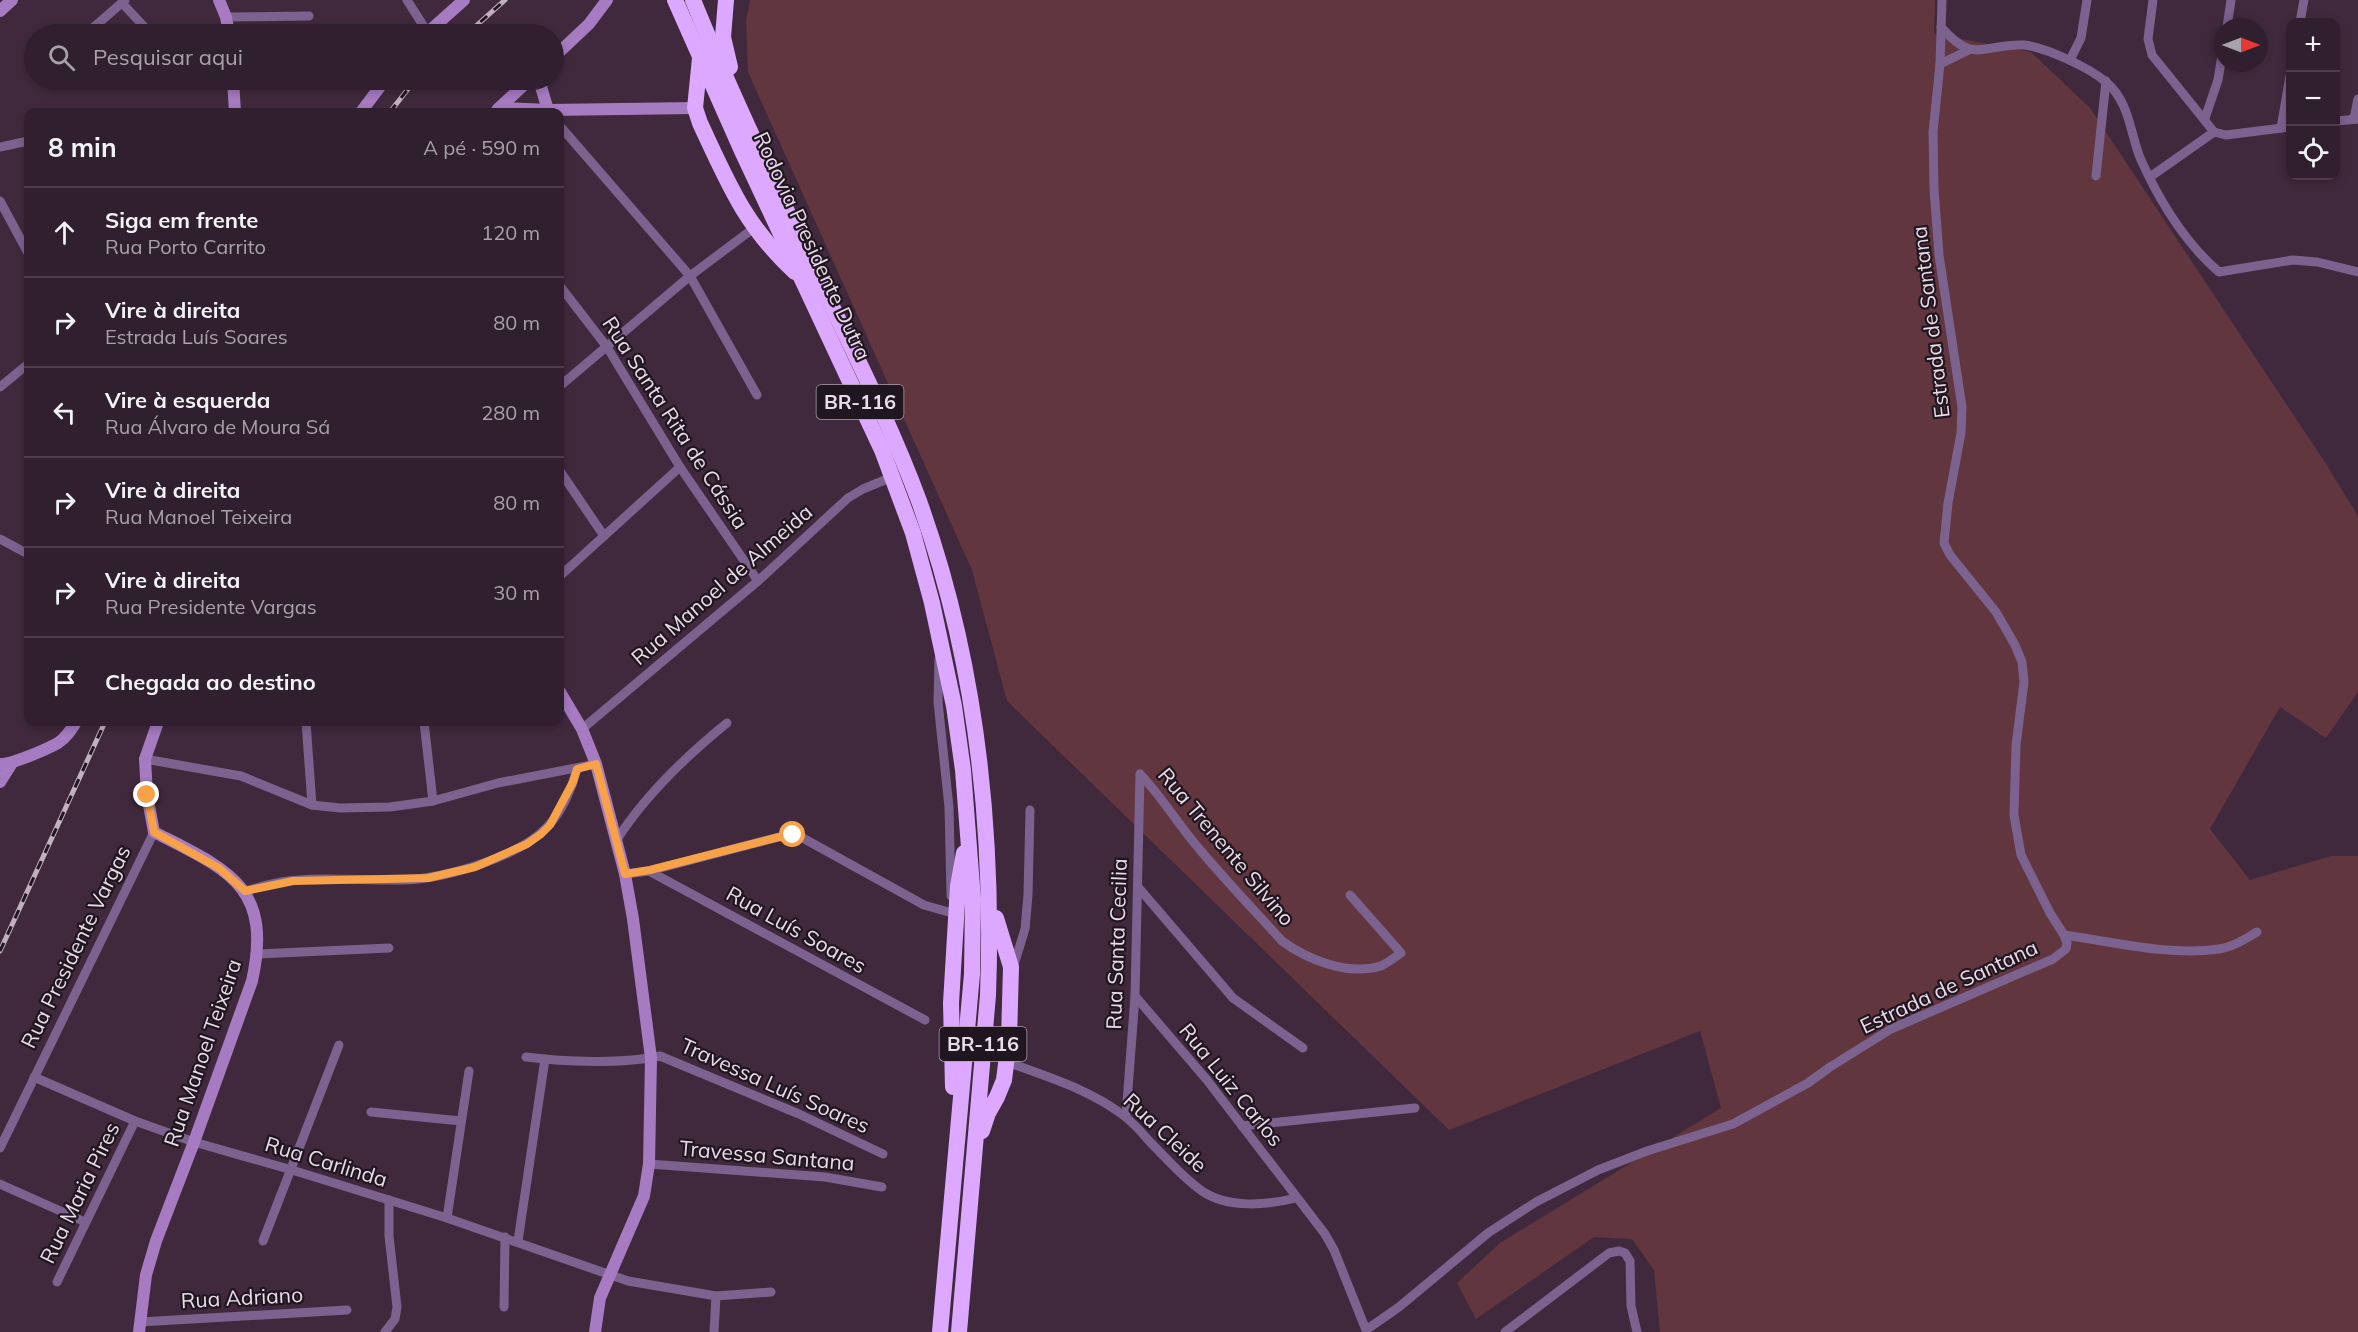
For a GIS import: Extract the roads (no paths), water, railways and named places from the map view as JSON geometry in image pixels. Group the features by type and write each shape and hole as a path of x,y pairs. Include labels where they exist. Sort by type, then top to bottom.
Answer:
{"highway":[{"name":"Rodovia Presidente Dutra","path":"675,0 882,450 913,533 942,648 957,727 973,898 972,974 940,1332"},
{"name":"Rodovia Presidente Dutra","path":"693,0 794,226 831,301 899,451 920,504 951,607 965,665 975,728 990,889 987,995 959,1332"},
{"path":"726,0 723,30 727,59 804,233 831,301"},
{"path":"700,57 695,108 733,193 754,228 773,252 802,279"},
{"path":"959,1332 973,1228 983,1127 987,1113 997,1097 1007,1062 1011,976 1010,962 999,934 994,909 988,801 982,743 975,728"},
{"path":"942,1299 938,1241 952,1100 951,1003 954,917 968,829"}],"main road":[{"path":"0,11 12,0"},
{"path":"219,0 227,24"},
{"path":"438,24 464,0"},
{"path":"564,48 589,24 607,0"},
{"path":"234,90 235,108"},
{"path":"364,108 378,90"},
{"path":"498,108 518,90"},
{"path":"542,90 548,108"},
{"path":"564,111 695,108"},
{"path":"564,699 582,729 596,764 625,874 651,1058 649,1164 644,1196 634,1224 600,1298 595,1332"},
{"path":"1,780 4,764 58,743 74,726"},
{"name":"Rua Presidente Vargas","path":"154,832 147,795 146,759 157,726"},
{"name":"Rua Manoel Teixeira","path":"139,1327 146,1275 156,1241 252,981 259,937 256,919 245,891 219,868 154,832"}],"street":[{"path":"407,0 421,24"},
{"name":"Estrada de Santana","path":"1365,1331 1399,1307 1488,1233 1536,1203 1598,1170 1647,1151 1733,1124 1808,1083 1891,1029 2062,954 2067,943 2020,855 2014,815 2016,746 2024,682 2022,662 1996,612 1950,555 1944,543 1948,503 1961,434 1962,408 1939,255 1934,189 1933,132 1940,64 1942,0"},
{"path":"2070,60 2081,38 2087,0"},
{"path":"2153,0 2148,39 2152,56 2205,118 2214,132 2226,135 2286,127"},
{"path":"2228,18 2231,0"},
{"path":"2301,18 2304,0"},
{"path":"98,24 124,1 143,24"},
{"path":"226,17 309,16"},
{"path":"1941,27 1956,43 1969,50"},
{"path":"1940,64 1969,50 2024,45 2055,52 2106,81 2116,92 2124,106 2141,159 2164,207 2204,258 2219,272 2293,260 2317,262 2358,272"},
{"path":"2205,118 2219,72"},
{"path":"2096,176 2106,81"},
{"path":"2340,121 2356,119 2358,99"},
{"path":"564,131 690,276 757,395"},
{"path":"2150,177 2214,132"},
{"path":"0,147 24,142"},
{"path":"0,201 24,246"},
{"path":"564,383 690,276 754,228"},
{"name":"Rua Santa Rita de Cássia","path":"564,291 607,347 680,467 758,581"},
{"path":"0,387 24,367"},
{"path":"564,572 680,467"},
{"path":"564,477 604,536"},
{"name":"Rua Manoel de Almeida","path":"582,729 758,581 848,498 892,477"},
{"path":"0,539 24,552"},
{"path":"625,874 793,835 801,837 924,905 954,917 950,807 937,682 938,662 942,648"},
{"path":"616,841 628,822 688,755 727,723"},
{"path":"306,726 312,805"},
{"path":"424,726 433,801"},
{"path":"146,759 241,777 325,808 390,807 433,801 498,783 596,764"},
{"path":"245,891 293,881 428,878 475,867 527,844 541,834 550,825 573,782 577,769"},
{"name":"Rua Santa Cecilia","path":"1126,1116 1135,996 1140,774"},
{"name":"Rua Trenente Silvino","path":"1140,774 1155,790 1200,850 1282,941 1315,960 1353,969 1381,965 1401,953 1350,895"},
{"path":"1011,976 1025,929 1030,810"},
{"name":"Rua Presidente Vargas","path":"0,1148 154,832"},
{"name":"Rua Luís Soares","path":"650,870 925,1020"},
{"path":"1138,887 1233,998 1303,1048"},
{"path":"2064,935 2182,951 2219,949 2257,932"},
{"path":"258,954 388,948"},
{"name":"Rua Luiz Carlos","path":"1135,996 1206,1080 1296,1198"},
{"path":"263,1241 339,1045"},
{"name":"Travessa Luís Soares","path":"526,1057 641,1060 660,1056 701,1072 883,1154"},
{"path":"518,1241 545,1059"},
{"name":"Rua Cleide","path":"1007,1062 1080,1088 1126,1116 1184,1177 1204,1193 1226,1200 1255,1204 1296,1198"},
{"path":"447,1218 469,1071"},
{"name":"Rua Carlinda","path":"34,1077 135,1120 194,1142 447,1218 628,1281 716,1296 771,1292"},
{"path":"1242,1126 1415,1108"},
{"path":"372,1112 461,1121"},
{"name":"Rua Maria Pires","path":"57,1282 135,1120"},
{"name":"Travessa Santana","path":"649,1164 825,1177 882,1186"},
{"path":"0,1184 85,1222"},
{"path":"1296,1198 1325,1234 1334,1250 1365,1331"},
{"path":"385,1332 395,1319 397,1307 388,1236 389,1200"},
{"path":"504,1307 505,1237"},
{"path":"1505,1332 1537,1310 1593,1264 1609,1253 1619,1251 1625,1253 1630,1261 1631,1306 1637,1332"},
{"path":"714,1332 716,1296"},
{"name":"Rua Adriano","path":"139,1327 347,1310"}],"railway":[{"path":"478,24 505,0"},
{"path":"393,108 407,90"},
{"path":"0,951 103,726"}]}
